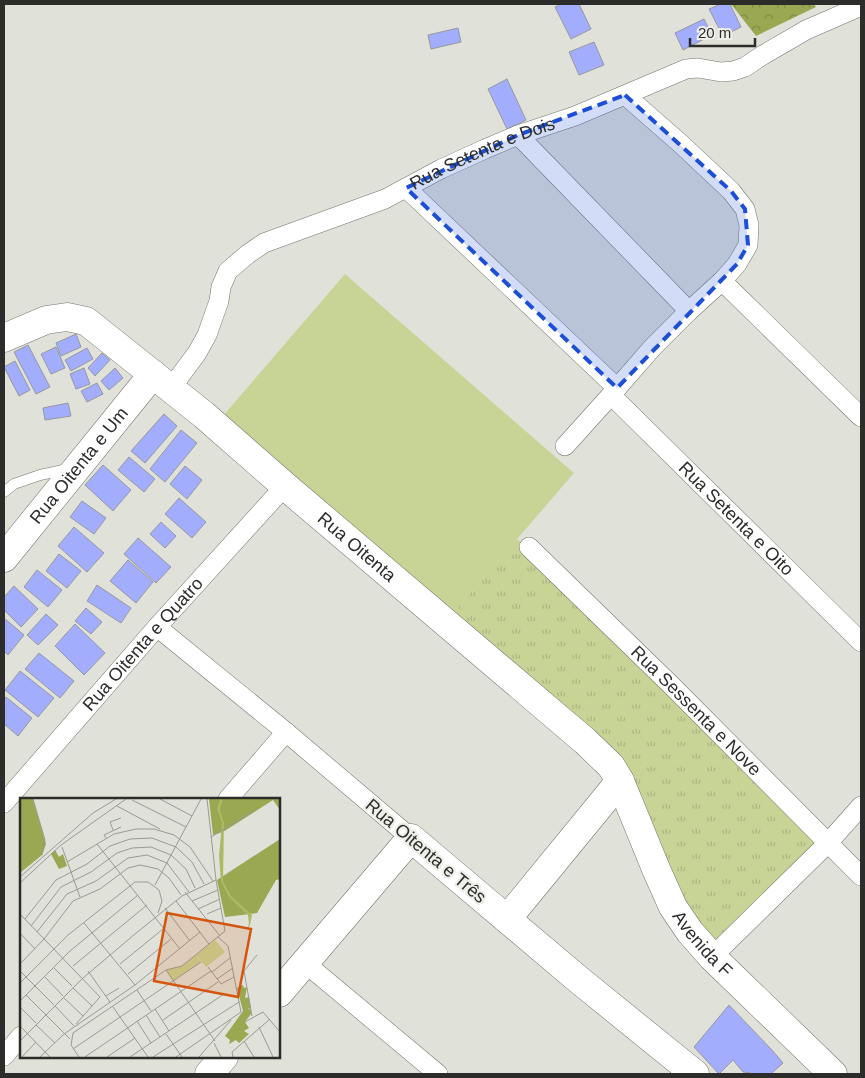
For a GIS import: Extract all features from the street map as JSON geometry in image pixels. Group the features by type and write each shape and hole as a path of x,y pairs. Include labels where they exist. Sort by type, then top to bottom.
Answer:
{"street":[{"name":"Rua Setenta e Dois","path":"162,381 197,353 207,335 228,271 248,254 264,244 385,199 441,169 518,135 575,116 686,69 698,68 721,72 733,71 744,67 806,30 861,6"},
{"path":"565,446 652,348 722,281 737,264 748,245 749,225 745,209 731,191 626,95"},
{"path":"518,135 690,311"},
{"name":"Rua Setenta e Oito","path":"406,188 614,392 861,642"},
{"path":"722,281 861,418"},
{"name":"Rua Oitenta","path":"4,338 46,320 67,317 86,321 204,415 284,486 585,741 611,766 620,780"},
{"name":"Rua Oitenta e Um","path":"4,558 79,466 162,381"},
{"name":"Rua Oitenta e Quatro","path":"4,803 157,627 284,486"},
{"name":"Rua Sessenta e Nove","path":"529,547 671,685 861,876"},
{"name":"Rua Oitenta e Três","path":"157,627 286,732 507,919 695,1074"},
{"path":"229,798 286,732"},
{"path":"507,919 620,780"},
{"name":"Avenida F","path":"620,780 673,907 690,932 712,957 834,1074"},
{"path":"712,957 828,843 861,806"},
{"path":"280,992 411,838"},
{"path":"305,963 438,1074"},
{"path":"4,1056 20,1037"},
{"path":"209,1074 223,1058"}],"lane":[{"path":"4,492 14,484 40,475 79,466"}],"highlighted area":[{"path":"625,95 731,191 745,209 748,245 737,264 617,388 406,188 518,135"}],"green space":[{"path":"731,4 814,4 816,7 756,36"},
{"path":"345,274 574,473 445,623 216,424"},
{"path":"517,539 824,843 710,955 616,771 445,623"}],"building":[{"path":"561,4 579,4 591,29 571,39 555,7"},
{"path":"721,4 730,4 741,27 723,36 709,9"},
{"path":"704,19 712,35 683,50 675,33"},
{"path":"458,28 461,42 431,49 428,35"},
{"path":"594,42 604,65 579,75 569,52"},
{"path":"507,79 526,120 507,129 488,89"},
{"path":"76,334 81,347 61,356 56,343"},
{"path":"28,345 50,387 36,394 14,352"},
{"path":"56,347 65,368 51,374 41,354"},
{"path":"87,348 93,359 71,371 65,360"},
{"path":"102,353 110,360 95,376 88,368"},
{"path":"15,361 30,390 19,396 4,367"},
{"path":"84,368 90,384 76,389 70,374"},
{"path":"115,368 123,378 109,390 101,381"},
{"path":"97,383 103,394 87,402 81,391"},
{"path":"68,403 71,416 45,420 43,408"},
{"path":"164,414 177,426 145,463 131,451"},
{"path":"181,430 197,443 165,482 150,469"},
{"path":"129,457 155,479 144,492 118,470"},
{"path":"103,465 131,490 113,511 85,485"},
{"path":"185,466 202,480 187,499 170,484"},
{"path":"179,498 206,522 192,538 165,514"},
{"path":"82,501 106,518 94,534 70,517"},
{"path":"161,522 176,536 165,548 150,534"},
{"path":"74,527 104,553 87,572 58,546"},
{"path":"138,538 171,567 156,583 124,554"},
{"path":"59,554 81,571 67,588 46,571"},
{"path":"128,560 153,582 136,603 110,581"},
{"path":"37,570 62,590 48,607 24,587"},
{"path":"97,585 131,608 121,623 87,601"},
{"path":"14,586 38,609 21,627 4,610 4,597"},
{"path":"86,608 102,622 91,634 75,621"},
{"path":"46,614 58,625 38,645 27,635"},
{"path":"4,618 24,635 8,655 4,651"},
{"path":"75,624 105,653 84,675 55,646"},
{"path":"39,653 74,681 60,698 25,669"},
{"path":"20,671 54,698 38,717 5,690"},
{"path":"6,697 32,718 18,736 4,724 4,699"},
{"path":"729,1005 783,1063 771,1074 743,1072 733,1060 719,1074 694,1047"}]}
